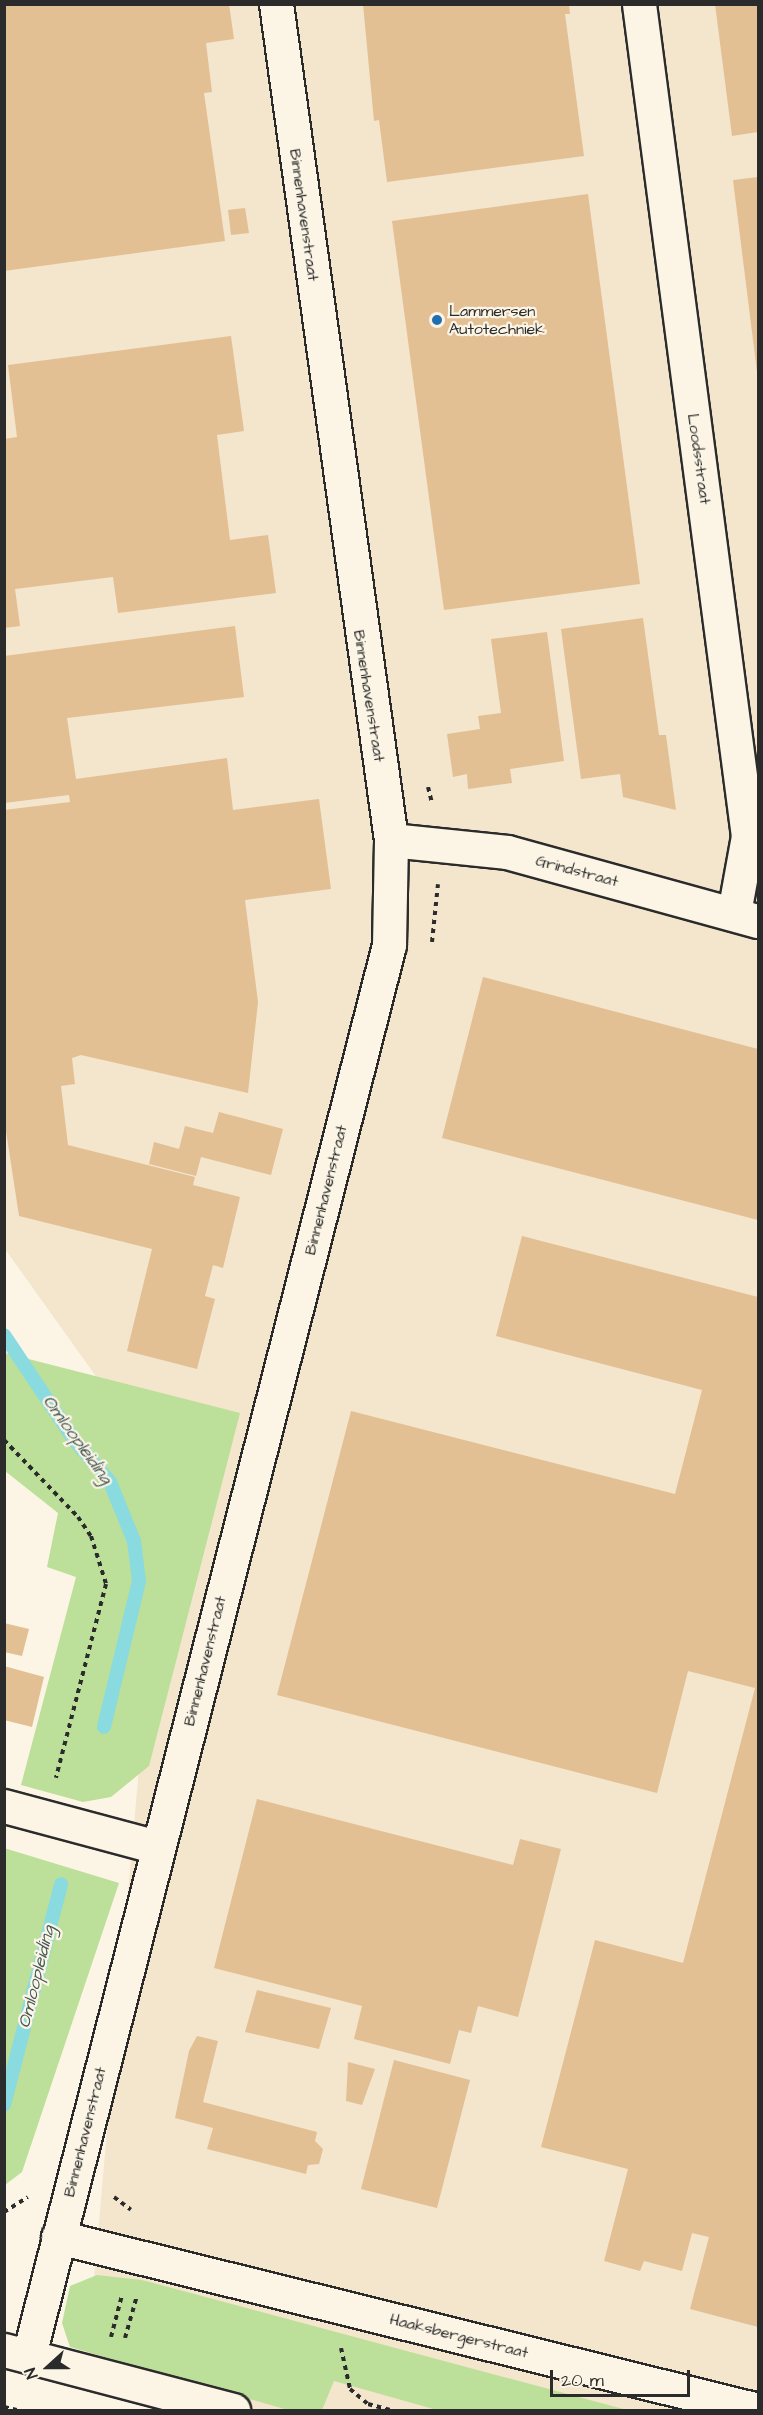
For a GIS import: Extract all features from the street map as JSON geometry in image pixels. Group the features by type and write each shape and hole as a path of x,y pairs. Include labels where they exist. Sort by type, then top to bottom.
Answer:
{"street":[{"name":"Binnenhavenstraat","path":"17,2353 58,2237 389,945 391,840 276,4"},
{"name":"Loodsstraat","path":"639,4 748,836 746,917"},
{"name":"Grindstraat","path":"391,840 507,852 746,917"},
{"path":"4,1806 157,1847"},
{"name":"Haaksbergerstraat","path":"58,2237 758,2410"},
{"path":"17,2353 100,2377 233,2410"}],"path":[{"path":"431,948 441,845"},
{"path":"4,1440 78,1517 94,1544 106,1584 46,1817"},
{"path":"115,2187 114,2199 138,2212"},
{"path":"122,2348 140,2256"},
{"path":"100,2377 140,2256"},
{"path":"336,2306 350,2389 368,2404 390,2410"},
{"path":"4,2407 17,2410"}],"shaded area":[{"path":"4,5 758,5 758,2410 234,2410 86,2369 165,1473 5,1249"}],"green space":[{"path":"5,1353 240,1413 149,1766 111,1797 83,1802 21,1785 76,1577 47,1567 58,1513 5,1471"},
{"path":"4,1848 119,1883 22,2172 5,2185"},
{"path":"97,2275 142,2280 627,2410 437,2410 334,2381 322,2410 288,2410 70,2347 62,2323 70,2286"}],"building":[{"path":"4,4 229,4 234,39 206,43 212,92 204,93 225,241 4,271"},
{"path":"363,4 569,4 570,14 565,14 584,156 387,182 379,120 374,121"},
{"path":"715,4 758,4 758,132 732,136"},
{"path":"758,177 758,372 757,372 733,180"},
{"path":"588,194 640,584 444,610 392,221"},
{"path":"245,208 249,233 231,235 228,210"},
{"path":"231,336 244,431 217,435 230,540 268,535 276,593 118,613 113,577 15,589 20,626 4,628 4,439 17,437 8,365"},
{"path":"643,618 659,735 666,735 676,810 623,797 620,774 581,779 561,629"},
{"path":"235,626 244,697 67,718 76,779 227,758 233,810 319,799 331,889 245,900 258,1002 248,1093 81,1055 72,1058 75,1084 61,1086 68,1145 195,1177 193,1185 240,1197 223,1268 213,1265 205,1296 215,1299 197,1369 127,1351 152,1249 19,1216 4,1118 4,810 70,802 69,795 4,803 4,656"},
{"path":"547,632 564,761 510,769 512,783 468,789 467,774 453,777 447,734 480,729 478,716 501,713 491,639"},
{"path":"483,977 758,1049 758,1220 442,1138"},
{"path":"219,1112 283,1129 271,1175 201,1157 196,1176 149,1164 154,1142 179,1149 185,1126 213,1133"},
{"path":"522,1236 758,1297 758,2327 690,2309 709,2237 692,2233 682,2271 644,2261 640,2271 604,2261 628,2169 541,2147 595,1940 683,1963 755,1688 688,1671 657,1793 277,1695 351,1411 675,1494 702,1390 496,1336"},
{"path":"4,1623 29,1629 22,1656 4,1652"},
{"path":"4,1666 44,1677 32,1727 4,1720"},
{"path":"257,1799 513,1865 520,1839 561,1849 518,2017 478,2006 471,2033 459,2030 450,2064 354,2039 362,2006 214,1968"},
{"path":"257,1990 331,2008 319,2049 245,2032"},
{"path":"197,2036 218,2041 203,2102 317,2132 315,2141 323,2149 319,2164 308,2165 306,2174 207,2149 213,2128 175,2118 189,2051"},
{"path":"394,2060 470,2080 437,2208 361,2189"},
{"path":"348,2062 375,2069 362,2105 346,2101"}],"waterway":[{"name":"Omloopleiding","path":"4,1335 75,1441 110,1482 134,1541 139,1581 104,1727"},
{"name":"Omloopleiding","path":"4,2105 61,1884"}],"place":[{"name":"Lammersen Autotechniek","path":"437,320"}]}
